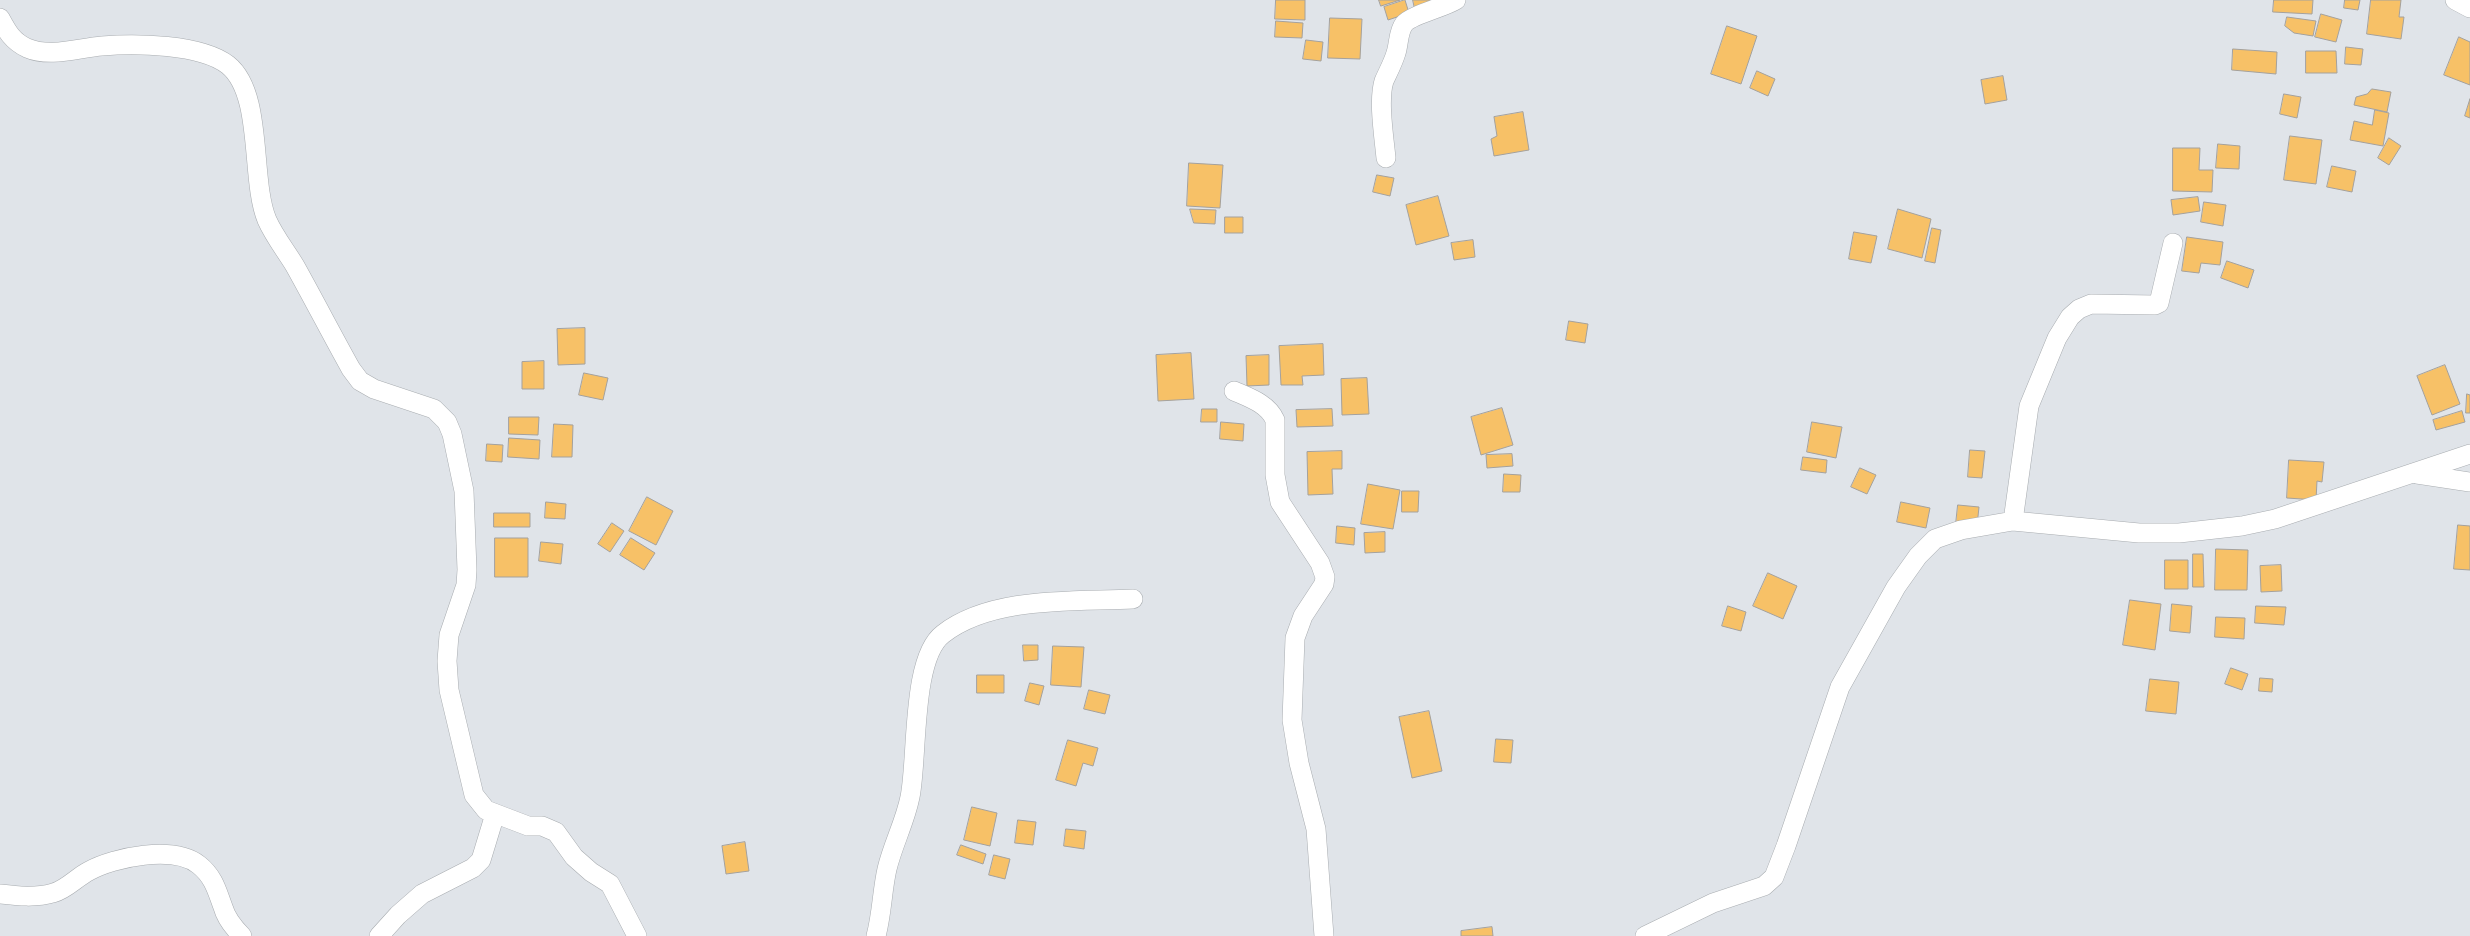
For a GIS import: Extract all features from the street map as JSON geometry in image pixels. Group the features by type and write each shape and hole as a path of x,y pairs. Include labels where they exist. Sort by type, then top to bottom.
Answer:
{"street":[{"path":"1386,158 1384,82 1391,70 1400,32 1404,24 1413,17 1436,11 1456,0"},
{"path":"2455,0 2470,8"},
{"path":"0,18 10,37 28,48 52,52 132,44 173,48 204,54 227,64 239,78 253,125 259,186 267,220 351,369 360,381 374,389 434,409 447,422 452,434 464,491 467,570 466,585 449,635 447,661 449,690 474,795 479,804 496,814 528,826 542,826 556,832 574,857 591,872 610,884 637,936"},
{"path":"2013,521 2029,406 2057,338 2070,317 2079,309 2091,304 2155,305 2159,303 2173,244"},
{"path":"1234,391 1258,402 1272,413 1275,420 1275,475 1280,502 1320,563 1324,577 1324,584 1303,616 1295,638 1292,720 1299,763 1316,828 1324,936"},
{"path":"1645,936 1713,903 1758,889 1769,883 1786,846 1840,687 1896,587 1918,556 1935,539 1961,530 2013,521 2138,533 2207,530 2276,519 2416,474 2470,454"},
{"path":"2416,474 2470,482"},
{"path":"876,936 887,868 903,826 910,797 919,700 931,648 941,635 984,612 1031,604 1133,599"},
{"path":"379,936 398,915 422,894 473,868 481,860 496,814"},
{"path":"0,894 35,896 56,893 89,871 121,858 154,855 180,856 198,864 210,875 218,890 223,909 242,936"}],"building":[{"path":"1276,0 1305,0 1305,20 1275,19"},
{"path":"1379,0 1400,0 1381,6"},
{"path":"1405,0 1409,13 1388,20 1384,7"},
{"path":"1413,0 1432,0 1415,9"},
{"path":"2274,0 2313,0 2312,14 2273,12"},
{"path":"2345,0 2360,0 2358,10 2344,8"},
{"path":"2371,0 2401,0 2399,17 2404,17 2401,39 2367,34"},
{"path":"2321,14 2342,20 2336,42 2315,37"},
{"path":"2287,17 2316,21 2313,36 2294,33 2285,26"},
{"path":"1330,18 1362,19 1360,59 1328,58"},
{"path":"1276,21 1303,23 1302,38 1275,37"},
{"path":"1727,26 1757,36 1741,84 1711,74"},
{"path":"2459,37 2470,42 2470,85 2444,75"},
{"path":"1306,40 1323,42 1321,61 1303,59"},
{"path":"2346,47 2363,49 2361,65 2345,64"},
{"path":"2233,49 2277,52 2276,74 2232,70"},
{"path":"2306,51 2336,51 2337,73 2306,73"},
{"path":"1757,71 1775,79 1768,96 1750,88"},
{"path":"2003,76 2007,100 1985,104 1981,80"},
{"path":"2372,89 2391,92 2387,112 2354,105 2356,97 2367,94"},
{"path":"2284,94 2301,97 2297,118 2280,114"},
{"path":"2470,99 2470,118 2465,116"},
{"path":"2375,110 2389,113 2383,146 2350,140 2354,121 2372,125"},
{"path":"1523,112 1529,150 1494,156 1491,139 1497,136 1494,117"},
{"path":"2290,136 2322,140 2316,184 2284,180"},
{"path":"2389,138 2401,146 2389,165 2378,158"},
{"path":"2218,144 2240,146 2239,169 2216,168"},
{"path":"2173,148 2200,148 2199,170 2213,170 2212,192 2173,191"},
{"path":"1189,163 1223,165 1220,208 1187,206"},
{"path":"2332,166 2356,171 2352,192 2327,187"},
{"path":"1377,175 1394,178 1390,196 1373,192"},
{"path":"1438,196 1449,236 1416,245 1406,205"},
{"path":"2198,197 2200,211 2173,215 2171,200"},
{"path":"2204,202 2226,205 2223,226 2201,222"},
{"path":"1190,209 1216,210 1215,224 1194,223"},
{"path":"1898,209 1931,219 1922,258 1888,249"},
{"path":"1225,217 1243,217 1243,233 1225,233"},
{"path":"1932,228 1941,230 1935,263 1925,261"},
{"path":"1854,232 1877,236 1871,263 1849,259"},
{"path":"2187,237 2223,242 2220,265 2201,263 2199,273 2182,271"},
{"path":"1473,240 1475,257 1454,260 1451,243"},
{"path":"2227,261 2254,270 2248,288 2221,278"},
{"path":"1569,321 1588,324 1585,343 1566,340"},
{"path":"585,328 585,364 558,365 557,329"},
{"path":"1323,344 1324,375 1302,376 1303,385 1281,385 1279,346"},
{"path":"1191,353 1194,399 1158,401 1156,355"},
{"path":"1269,355 1269,385 1247,386 1246,356"},
{"path":"544,361 544,389 522,389 522,362"},
{"path":"2445,365 2460,404 2432,415 2417,376"},
{"path":"584,373 608,378 603,400 579,395"},
{"path":"1367,378 1369,414 1342,415 1341,379"},
{"path":"2467,394 2470,395 2470,413 2466,413"},
{"path":"1502,408 1513,445 1481,455 1471,417"},
{"path":"1202,409 1217,409 1217,422 1201,422"},
{"path":"1332,409 1333,426 1297,427 1296,410"},
{"path":"2462,411 2465,422 2436,430 2433,420"},
{"path":"509,417 539,417 538,435 509,434"},
{"path":"1221,422 1244,424 1243,441 1220,439"},
{"path":"1812,422 1842,427 1836,458 1807,452"},
{"path":"554,424 573,425 572,457 552,457"},
{"path":"509,438 540,440 539,459 508,457"},
{"path":"487,444 503,445 502,462 486,461"},
{"path":"1970,450 1985,451 1982,478 1968,477"},
{"path":"1342,451 1342,469 1332,469 1333,494 1308,495 1307,452"},
{"path":"1512,454 1513,466 1487,468 1486,455"},
{"path":"1803,457 1827,460 1826,473 1801,470"},
{"path":"2289,460 2324,462 2322,482 2317,481 2316,500 2287,498"},
{"path":"1860,468 1876,475 1867,494 1851,487"},
{"path":"1504,474 1521,475 1520,492 1503,492"},
{"path":"1368,484 1400,490 1393,529 1361,524"},
{"path":"1402,491 1419,491 1418,512 1402,512"},
{"path":"647,497 673,511 656,545 629,531"},
{"path":"546,502 566,504 565,519 545,518"},
{"path":"1901,502 1930,508 1926,528 1897,522"},
{"path":"1958,505 1979,507 1977,526 1956,524"},
{"path":"494,513 530,513 530,527 494,527"},
{"path":"612,523 624,531 610,552 598,544"},
{"path":"2458,525 2470,526 2470,570 2454,569"},
{"path":"1337,526 1355,528 1354,545 1336,543"},
{"path":"1385,532 1385,552 1365,553 1364,533"},
{"path":"495,538 528,538 528,577 495,577"},
{"path":"631,538 655,553 644,570 620,555"},
{"path":"541,542 563,544 561,564 539,561"},
{"path":"2216,549 2248,550 2247,590 2215,590"},
{"path":"2193,554 2203,554 2204,587 2193,587"},
{"path":"2165,560 2188,560 2188,589 2165,589"},
{"path":"2281,565 2282,591 2261,592 2260,566"},
{"path":"1768,573 1797,586 1783,619 1753,606"},
{"path":"2130,600 2161,604 2155,650 2123,645"},
{"path":"2172,604 2192,606 2190,633 2170,631"},
{"path":"1728,606 1746,612 1741,631 1722,626"},
{"path":"2256,606 2286,607 2284,625 2255,623"},
{"path":"2216,617 2245,618 2244,639 2215,637"},
{"path":"1023,645 1038,645 1038,660 1024,661"},
{"path":"1053,646 1084,647 1081,687 1051,685"},
{"path":"2231,668 2248,674 2242,690 2225,684"},
{"path":"977,675 1004,675 1004,693 977,693"},
{"path":"2260,678 2273,679 2272,692 2259,691"},
{"path":"2150,679 2179,682 2176,714 2146,711"},
{"path":"1030,683 1044,686 1039,705 1025,701"},
{"path":"1089,690 1110,695 1105,714 1084,709"},
{"path":"1429,711 1442,771 1412,778 1399,717"},
{"path":"1496,739 1513,740 1511,763 1494,762"},
{"path":"1068,740 1098,748 1093,766 1083,763 1076,786 1056,780"},
{"path":"972,807 997,813 990,846 964,840"},
{"path":"1018,820 1036,822 1033,845 1015,843"},
{"path":"1066,829 1086,831 1084,849 1064,846"},
{"path":"745,842 749,871 726,874 722,846"},
{"path":"961,845 986,854 983,864 957,855"},
{"path":"994,855 1010,859 1005,879 989,875"},
{"path":"1492,927 1493,936 1461,936 1461,931"}]}
